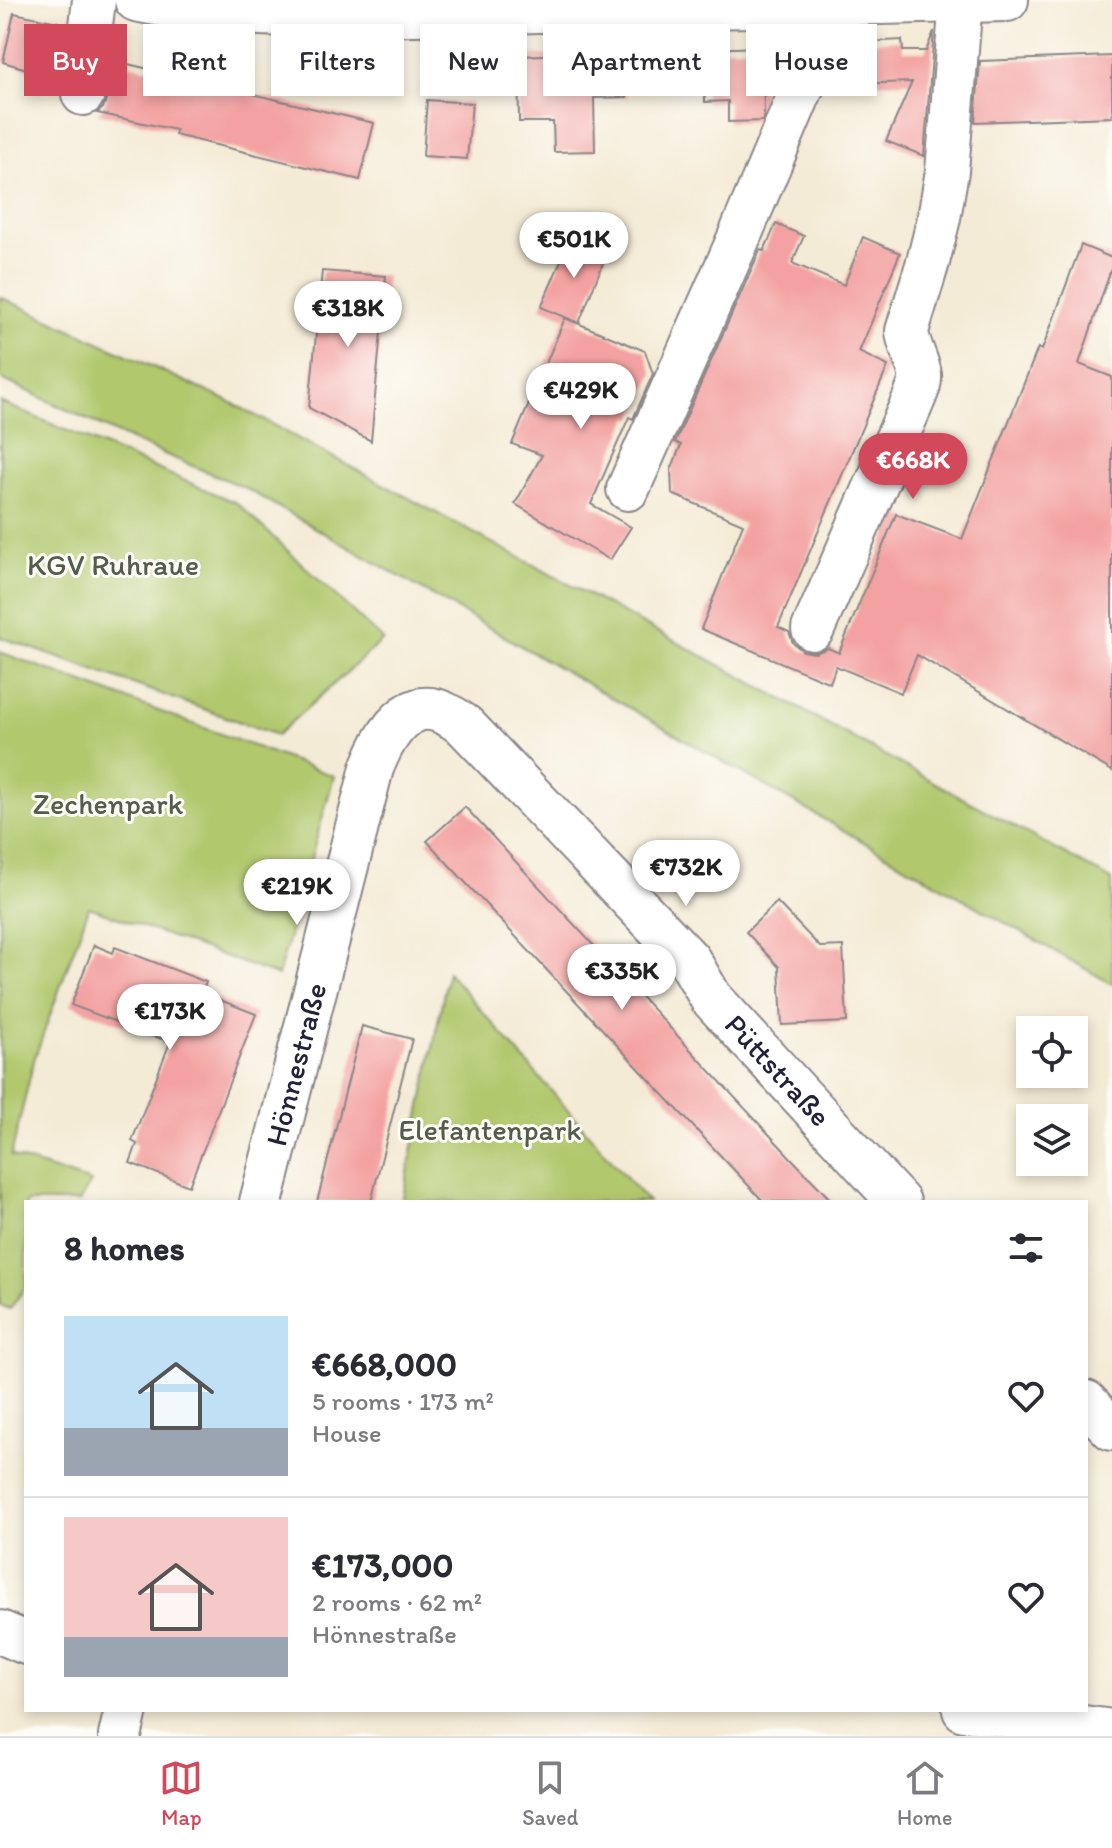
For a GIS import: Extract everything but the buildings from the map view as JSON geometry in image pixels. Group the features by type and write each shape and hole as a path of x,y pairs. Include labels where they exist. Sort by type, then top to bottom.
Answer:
{"street":[{"path":"91,24 94,0"},
{"path":"136,0 232,13 276,15 372,8 837,5 1007,0"},
{"path":"813,629 919,381 920,374 907,340 907,331 939,218 947,171 961,1"},
{"path":"628,489 837,5"},
{"name":"Hönnestraße","path":"262,1200 372,768 389,733 419,710"},
{"name":"Püttstraße","path":"419,710 433,710 450,716 476,737 689,960 711,998 897,1200"},
{"path":"1088,1404 1112,1429"},
{"path":"0,1632 24,1642"},
{"path":"120,1736 126,1712"},
{"path":"978,1712 1112,1731"}],"green space":[{"path":"0,297 232,403 1112,880 1112,984 243,487 133,441 0,378"},
{"name":"KGV Ruhraue","path":"0,402 237,503 383,640 277,735 0,637"},
{"name":"Zechenpark","path":"0,652 334,776 278,976 89,907 34,1060 11,1156 91,1182 80,1200 24,1200 24,1289 10,1309 0,1305"},
{"name":"Elefantenpark","path":"448,972 646,1200 402,1200"}]}
